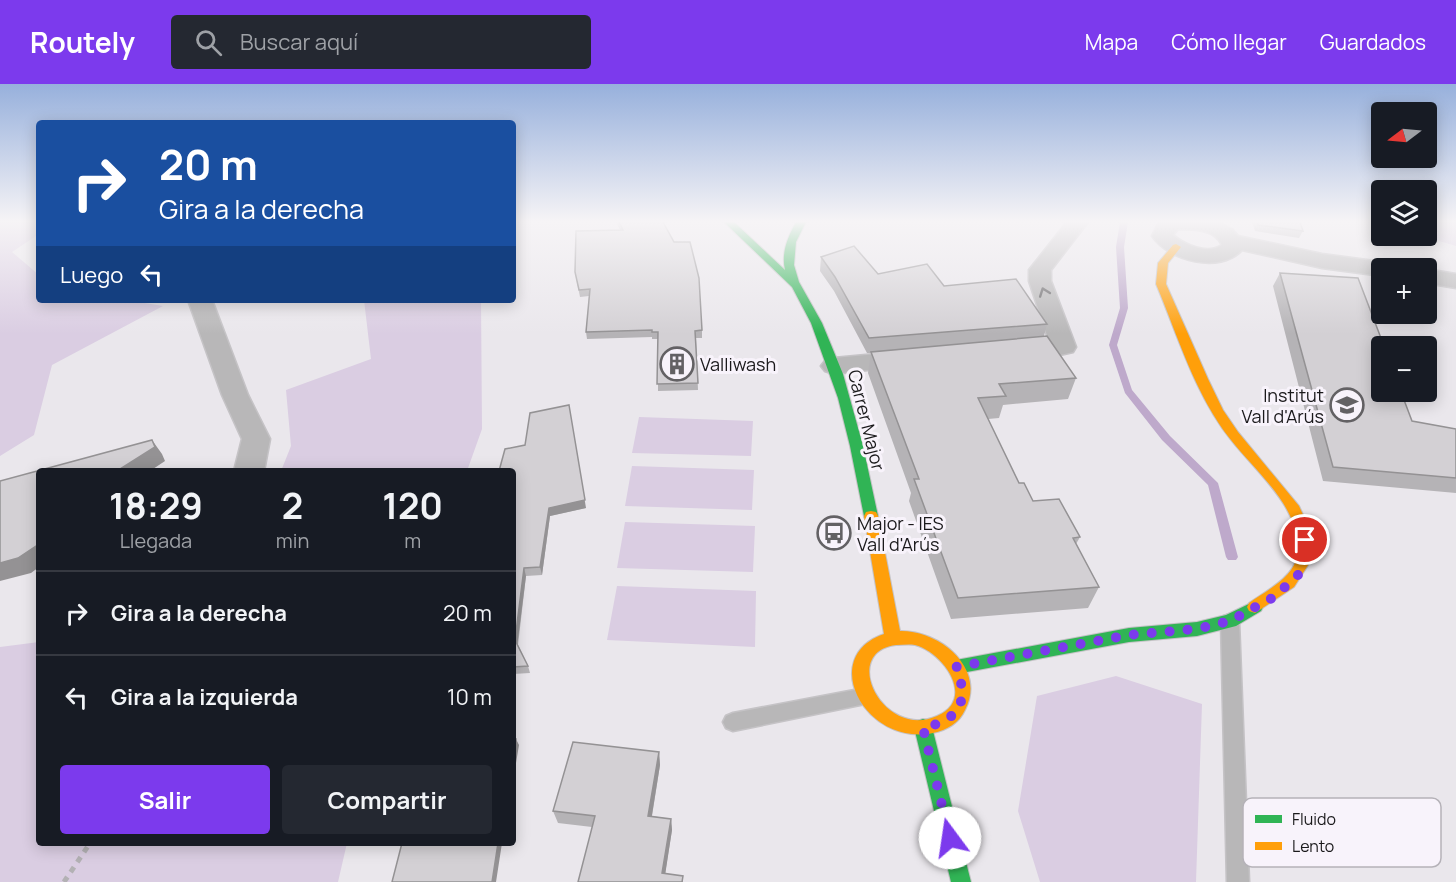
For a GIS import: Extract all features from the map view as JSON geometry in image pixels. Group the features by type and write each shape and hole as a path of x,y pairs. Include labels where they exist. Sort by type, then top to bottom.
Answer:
{"street":[{"path":"768,259 795,285"},
{"name":"Carrer Major","path":"789,259 795,285 820,330 834,366 870,508 893,639"},
{"path":"995,352 1064,346 1040,281 1040,270 1049,259"},
{"path":"956,667 1129,635 1197,629 1230,621 1274,597 1298,575 1305,552 1304,527 1288,498 1218,412 1161,284 1161,267 1164,259"},
{"path":"1315,259 1371,268"},
{"path":"1437,278 1456,281"},
{"path":"201,303 235,395 256,439 250,468"},
{"path":"834,366 938,357"},
{"path":"915,638 929,642 944,651 956,667 963,683 962,701 954,714 939,724 923,728 903,727 889,722 873,709 865,696 861,678 861,663 867,651 878,643 893,639 915,638"},
{"path":"923,728 961,882"}],"lane":[{"path":"1230,621 1238,882"},
{"path":"733,722 865,696"}],"path":[{"path":"64,882 88,846"}],"shaded area":[{"path":"0,259 20,259 36,272 36,303 144,303 163,306 52,365 34,435 0,456"},
{"path":"364,303 481,303 482,429 468,468 282,468 291,446 286,390 371,359"},
{"path":"639,417 753,421 751,456 632,453"},
{"path":"632,466 754,470 752,510 625,506"},
{"path":"625,522 755,526 753,572 617,568"},
{"path":"617,586 756,591 755,647 607,640"},
{"path":"36,642 36,846 346,846 338,882 0,882 0,647"},
{"path":"1116,676 1202,704 1196,882 1040,882 1018,811 1037,696"}],"building":[{"path":"575,259 694,259 699,278 702,330 695,331 698,383 657,384 658,332 652,332 652,330 586,332 590,289 579,290 575,272"},
{"path":"823,259 865,259 878,274 927,264 944,286 1016,279 1047,324 869,338"},
{"name":"Institut Vall d'Arús","path":"1280,273 1358,278 1371,312 1371,324 1376,324 1380,336 1371,336 1371,402 1405,402 1412,421 1456,429 1456,478 1333,467"},
{"path":"1047,336 1076,378 999,384 1006,396 978,398 1019,483 1024,483 1033,501 1059,499 1080,537 1073,538 1099,587 958,598 914,479 919,479 871,352"},
{"path":"569,405 585,500 549,508 540,567 524,568 516,632 516,468 500,468 505,449 525,445 530,413"},
{"path":"152,440 155,447 122,468 48,468"},
{"path":"36,471 36,546 18,558 0,563 0,481"},
{"path":"516,642 528,666 516,667"},
{"path":"573,742 659,752 648,816 671,819 662,873 683,876 682,882 578,882 595,816 553,811"},
{"path":"401,846 498,846 492,882 392,882"}],"waterway":[{"path":"1121,259 1124,308 1113,345 1128,391 1166,438 1213,483 1232,557"}],"traffic: fast":[{"path":"768,259 795,285"},
{"path":"789,259 794,282 816,323 837,374 857,446 871,516"},
{"path":"956,667 1129,635 1197,629 1230,621 1255,607"},
{"path":"923,727 961,882"}],"traffic: slow":[{"path":"1166,259 1163,263 1161,284 1217,410 1294,510 1304,534 1304,559 1289,583 1255,607"},
{"path":"871,516 893,639"},
{"path":"915,638 945,655 953,663 963,682 963,693 959,705 951,716 939,724 918,728 899,725 882,715 870,702 862,686 860,670 866,655 879,643 892,639 915,638"}],"place":[{"name":"Valliwash","path":"677,364"},
{"name":"Institut Vall d'Arús","path":"1347,405"},
{"name":"Major - IES Vall d'Arús","path":"834,533"}],"route":[{"path":"950,838 923,728 939,724 954,714 962,701 963,683 956,667 1129,635 1197,629 1230,621 1274,597 1298,575 1305,552 1305,540"}]}
